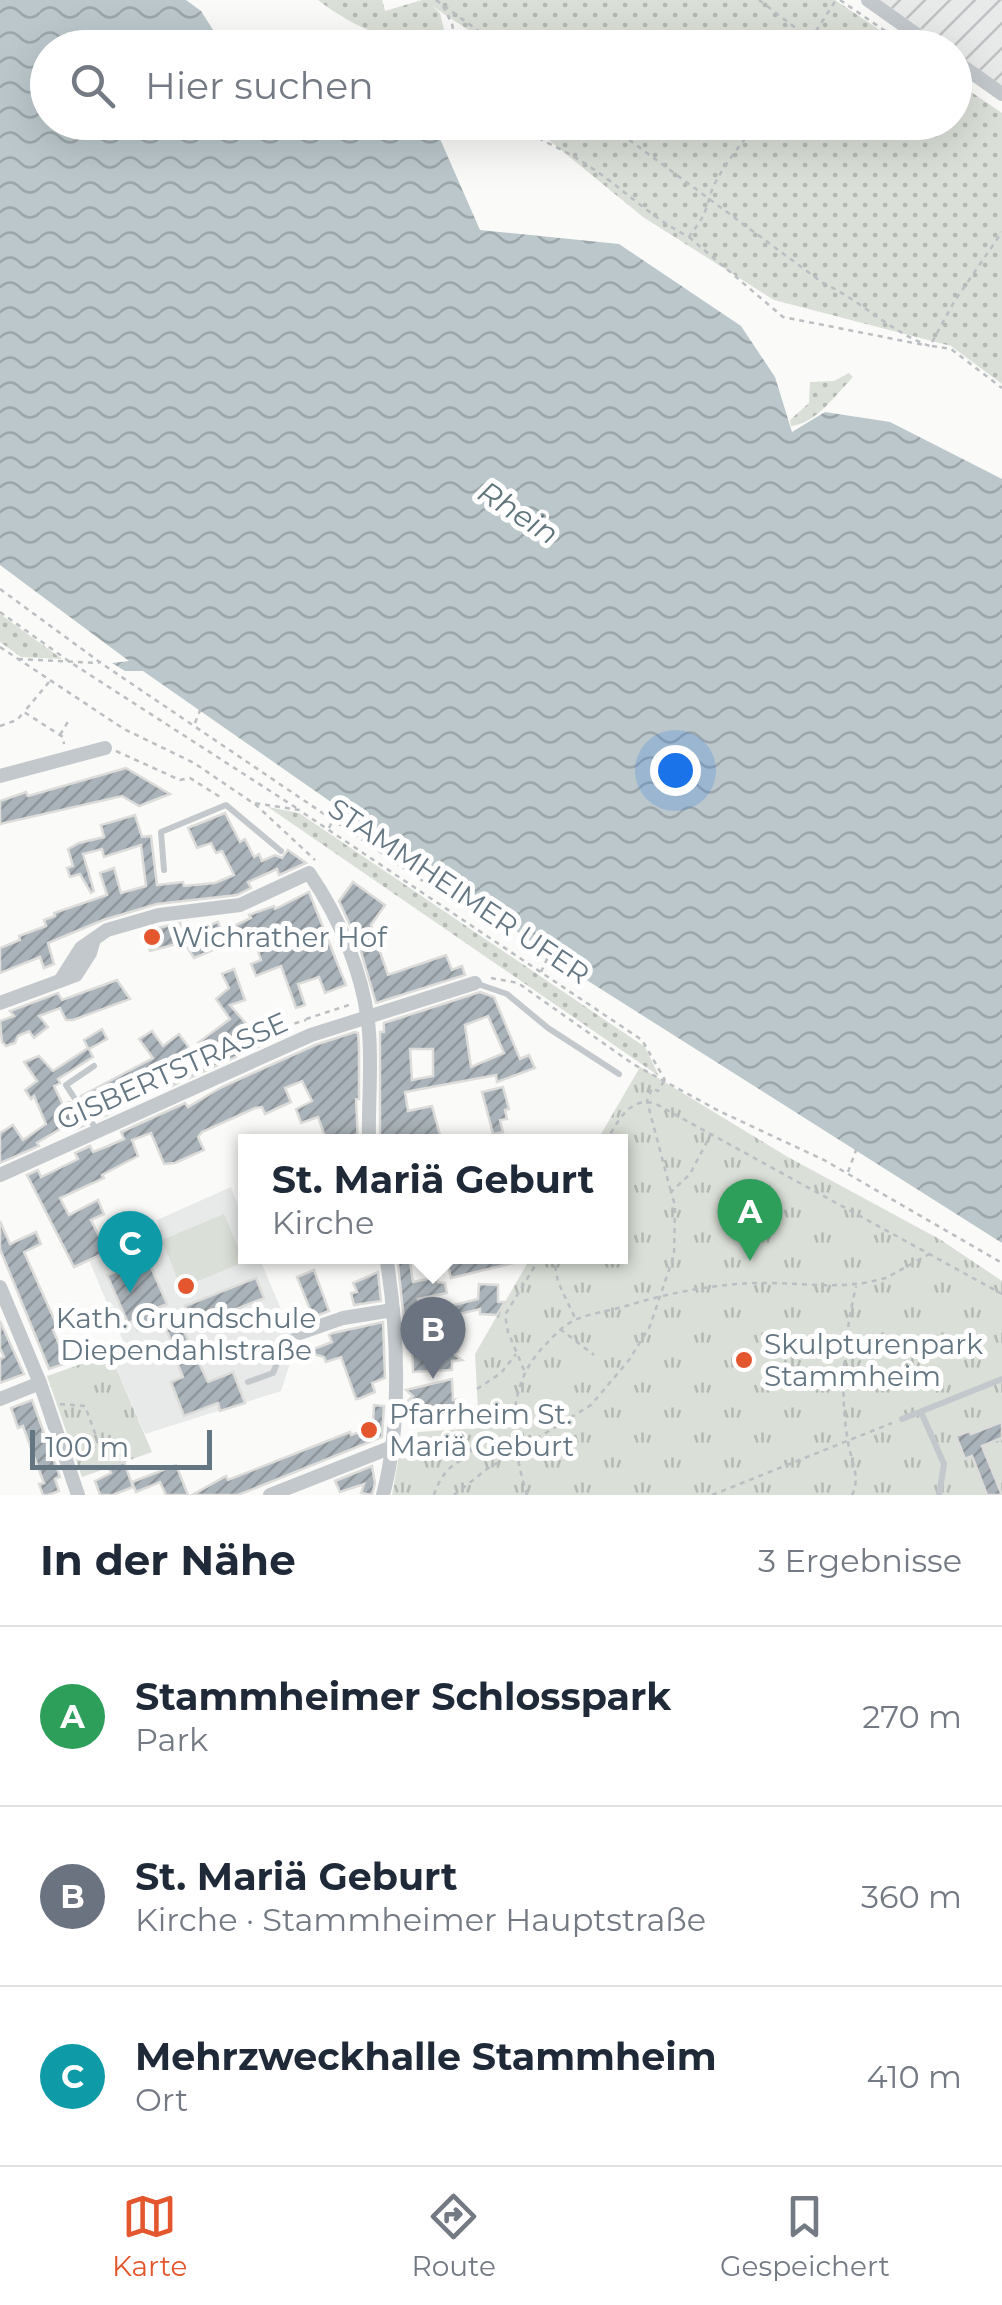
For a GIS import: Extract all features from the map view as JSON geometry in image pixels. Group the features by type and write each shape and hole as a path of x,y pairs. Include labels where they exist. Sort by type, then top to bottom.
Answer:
{"street":[{"path":"868,0 910,30"},
{"path":"972,73 1002,94"},
{"path":"0,776 105,748"},
{"path":"0,1002 76,976 94,939 106,930 159,916 240,905 309,867 344,938 363,1000 367,1018 369,1134"},
{"name":"GISBERTSTRASSE","path":"0,1176 311,1035 475,982"},
{"path":"383,1495 392,1447 396,1335 387,1264"},
{"path":"0,1287 40,1383 78,1495"},
{"path":"300,1333 343,1318 393,1310"},
{"path":"0,1399 40,1383"},
{"path":"270,1495 392,1447"}],"lane":[{"path":"164,870 161,832 226,804 281,852"},
{"path":"475,982 507,994 548,1028 619,1074"},
{"path":"75,1099 66,1085 94,1066"},
{"path":"88,1116 98,1132"},
{"path":"248,1382 273,1373 287,1339 300,1333"},
{"path":"902,1420 1002,1380"},
{"path":"922,1412 944,1464 939,1495"}],"path":[{"path":"436,0 477,30"},
{"path":"759,0 798,30"},
{"path":"816,30 838,0 883,30"},
{"path":"442,4 453,30"},
{"path":"541,140 580,160 665,225 689,236 783,317 950,349 1002,388"},
{"path":"629,140 823,283 851,296 904,336 930,346"},
{"path":"689,236 710,208 710,200 744,140"},
{"path":"930,346 954,302 1002,232"},
{"path":"0,589 101,663 423,881"},
{"path":"0,612 70,662 300,810"},
{"name":"STAMMHEIMER UFER","path":"0,647 124,729 194,763 254,803 300,810 642,1040 665,1080"},
{"path":"18,659 101,663"},
{"path":"0,726 17,720 50,680"},
{"path":"195,724 203,703"},
{"path":"24,712 60,735 68,758"},
{"path":"60,735 69,720"},
{"path":"105,748 180,780 190,778 226,804"},
{"path":"328,830 344,797"},
{"path":"254,803 309,867"},
{"path":"541,974 557,937"},
{"path":"475,982 492,978 518,983 633,1064 848,1174 1002,1263"},
{"path":"306,1020 363,1000"},
{"path":"272,1034 284,1027"},
{"path":"454,1495 487,1469 592,1404 629,1360 650,1326 674,1255 672,1192 648,1101 652,1088 658,1091 665,1080"},
{"path":"648,1101 1002,1294"},
{"path":"611,1134 625,1112 648,1101"},
{"path":"672,1192 690,1174 711,1134"},
{"path":"848,1174 859,1142"},
{"path":"526,1495 514,1454 513,1420 524,1370 560,1329 576,1319 662,1295 747,1283 856,1285 886,1278 931,1254"},
{"path":"524,1370 505,1314 536,1264"},
{"path":"555,1264 558,1282 576,1319"},
{"path":"852,1495 858,1483 848,1441 844,1352 856,1285"},
{"path":"560,1329 594,1355"},
{"path":"477,1390 500,1374 517,1353"},
{"path":"49,1407 62,1403 85,1406 99,1444 68,1464"},
{"path":"712,1495 902,1420"},
{"path":"466,1439 473,1453"},
{"path":"434,1495 442,1478 473,1453 514,1454"}],"shaded area":[{"path":"880,0 1002,0 1002,86 972,64 972,30 923,30"},
{"name":"Kath. Grundschule Diependahlstraße","path":"231,1187 238,1205 238,1264 262,1264 296,1345 281,1391 145,1434 110,1354 125,1346 89,1260 160,1230 157,1220"}],"green space":[{"path":"318,0 382,0 385,11 422,0 835,0 880,30 468,30 432,6 440,13 444,30 369,30"},
{"path":"972,93 1002,113 1002,384 951,346 774,300 643,217 549,140 972,140"},
{"path":"849,373 853,377 825,407 809,420 791,426 790,420 809,403 810,382 834,381"},
{"path":"0,614 62,659 21,657 0,642"},
{"path":"268,807 299,813 645,1047 659,1076"},
{"path":"640,1067 786,1156 941,1240 1002,1281 1002,1495 392,1495 401,1444 418,1432 479,1428 475,1354 527,1264 628,1264 628,1134 601,1134"},
{"path":"224,1214 238,1248 239,1264 181,1288 162,1240"},
{"path":"110,1354 152,1452 82,1477 47,1376"}],"water":[{"name":"Rhein","path":"0,0 186,0 201,11 213,30 30,30 30,140 440,140 480,230 619,244 741,326 775,377 792,432 825,412 890,422 1002,479 1002,1243 585,979 143,671 125,671 112,663 129,661 0,565"}],"building":[{"path":"126,768 170,794 139,806 122,796 0,824 0,801"},
{"path":"225,813 240,842 245,839 254,857 259,854 262,861 275,855 282,858 288,850 306,863 279,875 277,869 248,882 251,888 237,895 157,904 103,920 48,943 54,964 44,968 40,957 0,973 0,948 46,926 44,920 55,916 54,913 107,895 100,873 114,868 121,893 146,886 141,845 104,857 102,849 83,854 94,891 91,893 80,874 70,877 67,868 73,866 68,849 104,837 101,825 135,815 142,837 151,836 157,885 215,883 234,875 222,851 216,853 211,843 197,848 188,828"},
{"path":"353,882 385,905 371,925 388,975 446,955 452,970 462,966 465,975 376,1003 359,945 339,901"},
{"path":"309,892 346,985 325,993 319,977 298,984 305,1005 296,1008 281,966 256,976 251,964 261,960 251,930 240,935 236,925 251,918 249,915 274,906 275,909"},
{"path":"218,922 224,938 217,941 220,947 194,958 184,942 150,951 144,931 180,923 183,936"},
{"path":"234,969 245,1000 230,1005 249,1027 253,1026 262,1045 172,1086 169,1081 211,1060 198,1043 230,1019 216,999 229,988 222,974"},
{"path":"117,980 130,999 73,1020 66,1020 60,1008 39,1016 48,1027 34,1038 29,1031 18,1036 15,1043 6,1046 2,1042 0,1021 14,1016 10,1011 58,993 62,1000"},
{"path":"480,992 494,997 520,1059 529,1055 535,1068 497,1082 496,1075 405,1092 408,1111 432,1106 440,1134 380,1134 380,1032 384,1032 384,1023","holes":["488,1016 504,1053 471,1067 465,1025","410,1049 433,1049 433,1076 412,1080"]},
{"path":"102,1029 107,1039 89,1049 93,1057 58,1079 60,1083 54,1086 63,1105 78,1105 81,1096 153,1058 139,1039 152,1031 163,1046 179,1034 190,1049 139,1088 141,1091 113,1107 114,1112 98,1119 92,1111 85,1110 81,1115 85,1125 74,1130 70,1123 37,1143 39,1146 0,1163 0,1133 13,1125 23,1140 46,1124 34,1096 31,1099 25,1090 37,1081 24,1062 39,1056 53,1071 88,1048 84,1040"},
{"path":"358,1033 358,1134 324,1134 318,1117 301,1123 296,1109 312,1101 302,1081 285,1088 291,1102 265,1114 262,1107 255,1108 202,1132 198,1137 204,1150 175,1163 164,1164 151,1133 132,1140 138,1156 102,1175 104,1178 60,1198 69,1215 98,1200 104,1214 91,1220 107,1252 74,1267 27,1175 38,1170 41,1177 78,1159 75,1153 90,1146 93,1152 124,1139 121,1132 185,1103 188,1107 220,1088 315,1045"},
{"path":"503,1087 509,1109 505,1110 507,1119 500,1120 503,1132 493,1134 482,1092"},
{"path":"0,1221 10,1244 36,1232 41,1244 24,1252 58,1328 53,1330 67,1363 49,1369 0,1249"},
{"path":"148,1260 167,1304 155,1309 160,1320 137,1330 133,1321 128,1323 107,1275"},
{"path":"398,1264 410,1264 413,1282 437,1277 438,1282 445,1283 447,1293 418,1299 422,1326 405,1329"},
{"path":"447,1264 509,1264 451,1278"},
{"path":"314,1270 329,1311 313,1317 297,1277"},
{"path":"378,1272 381,1301 354,1305 351,1293 357,1292 353,1283"},
{"path":"256,1278 264,1298 194,1326 185,1306"},
{"path":"479,1284 498,1285 498,1302 505,1302 497,1315 480,1314 480,1309 451,1316 450,1306 478,1299"},
{"path":"0,1321 24,1374 0,1383 0,1359 4,1357"},
{"path":"383,1322 385,1378 372,1383 375,1392 361,1398 356,1399 341,1357 326,1362 324,1357 306,1352 332,1342 329,1335 333,1333"},
{"path":"180,1323 208,1382 233,1372 245,1403 220,1411 218,1403 184,1416 171,1382 183,1377 177,1362 180,1361 166,1329"},
{"path":"424,1332 424,1340 444,1337 458,1351 454,1354 462,1360 452,1361 452,1370 413,1372 412,1344"},
{"path":"452,1379 453,1400 459,1399 460,1419 440,1420 435,1413 431,1421 415,1414 408,1401 413,1396 406,1390"},
{"path":"32,1400 60,1477 55,1479 59,1491 48,1495 43,1495 39,1484 44,1483 23,1426 18,1428 11,1408"},
{"path":"374,1405 384,1406 382,1437 238,1495 192,1495 226,1476 228,1480 350,1432 351,1435 366,1430 365,1426 373,1423"},
{"path":"1002,1422 1002,1438 982,1446 1002,1495 987,1495 972,1456 965,1459 956,1436"},
{"path":"124,1462 133,1487 113,1495 100,1495 95,1481 111,1473 109,1468"},
{"path":"176,1465 188,1495 166,1495 160,1482 136,1492 132,1482"},
{"path":"372,1466 372,1495 361,1493 364,1484 340,1492 335,1481"}],"place":[{"name":"Wichrather Hof","path":"152,937"},
{"name":"Stammheimer Schlosspark","path":"750,1261"},
{"name":"Kath. Grundschule Diependahlstraße","path":"186,1286"},
{"name":"Mehrzweckhalle Stammheim","path":"130,1293"},
{"name":"Skulpturenpark Stammheim","path":"744,1360"},
{"name":"St. Mariä Geburt","path":"433,1379"},
{"name":"Pfarrheim St. Mariä Geburt","path":"369,1430"}]}
